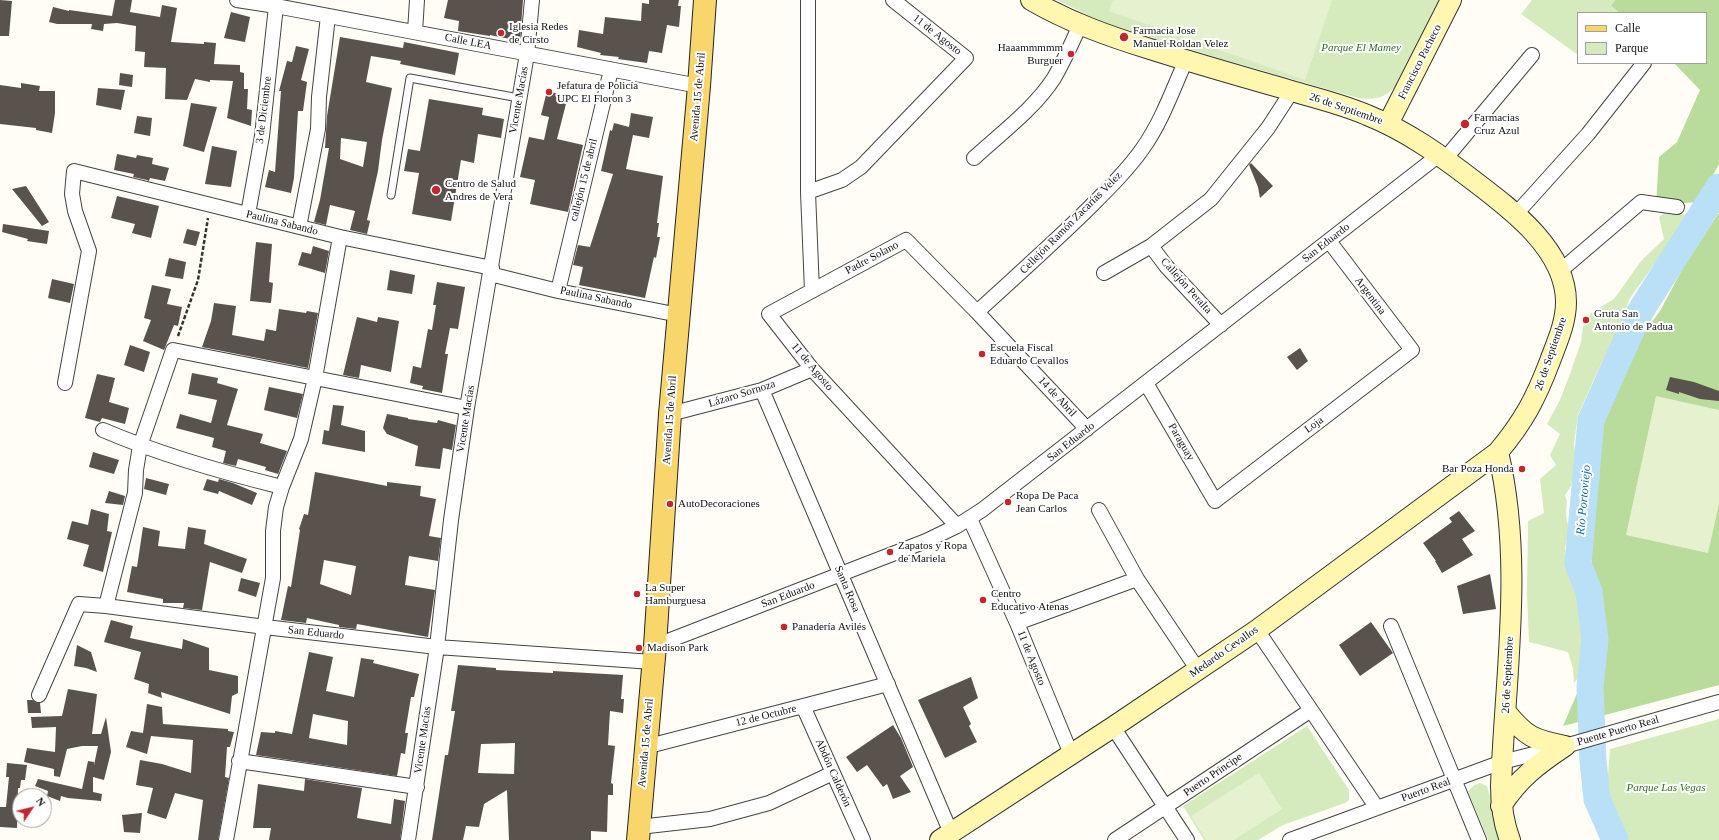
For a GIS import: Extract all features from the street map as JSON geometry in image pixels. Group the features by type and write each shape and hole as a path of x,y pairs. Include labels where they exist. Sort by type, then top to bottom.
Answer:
{"main road":[{"name":"Avenida 15 de Abril","path":"638,833 654,654 670,414 699,86 705,0"}],"street":[{"name":"Calle LEA","path":"237,0 271,4 699,86"},
{"path":"415,32 417,0"},
{"name":"Vicente Macías","path":"408,840 437,647 451,520 467,408 527,54 532,0"},
{"path":"808,0 808,192 812,291"},
{"name":"11 de Agosto","path":"808,192 842,180 861,167 966,58 893,0"},
{"name":"26 de Septiembre","path":"1031,0 1054,14 1080,25 1186,60 1346,107 1388,124 1442,157 1516,214 1541,242 1559,272 1566,298 1565,316 1561,331 1532,404 1524,418 1498,452 1508,499 1512,555 1512,594 1502,762 1501,806 1504,825 1510,840"},
{"name":"Francisco Pacheco","path":"1388,124 1451,0"},
{"name":"3 de Diciembre","path":"248,214 262,136 271,4"},
{"path":"299,227 318,129 319,97 328,16"},
{"path":"974,158 1043,92 1063,62 1080,25"},
{"name":"San Eduardo","path":"39,695 79,604 106,606 265,627 437,647 654,654 841,574 926,540 970,519 1087,430 1329,241 1442,157 1532,55"},
{"name":"Cellejón Ramón Zacarías Velez","path":"977,312 1049,247 1108,190 1129,165 1143,148 1157,125 1186,60"},
{"path":"1516,214 1588,134 1643,64"},
{"name":"callejón 15 de abril","path":"558,291 611,70"},
{"path":"1104,273 1151,246 1211,199 1268,128 1292,91"},
{"name":"Paulina Sabando","path":"65,383 89,250 75,211 72,194 74,171 340,237 491,271 558,291 679,315"},
{"path":"1559,272 1641,202 1676,207"},
{"path":"226,840 273,578 273,531 276,507 282,487 301,439 315,378 340,237"},
{"name":"Padre Solano","path":"812,291 906,240 977,312"},
{"name":"Argentina","path":"1329,241 1412,350"},
{"name":"Callejón Peralta","path":"1151,246 1166,266 1221,325"},
{"name":"11 de Agosto","path":"812,291 769,314 812,369 957,526"},
{"name":"14 de Abril","path":"977,312 1087,430"},
{"path":"106,606 135,493 136,470 140,446 173,350 467,408"},
{"name":"Loja","path":"1215,501 1412,350"},
{"name":"Lázaro Sornoza","path":"670,414 762,390 812,369"},
{"name":"Paraguay","path":"1146,383 1215,501"},
{"name":"Santa Rosa","path":"762,390 951,834"},
{"path":"103,430 140,446 227,474 282,487"},
{"name":"Medardo Cevallos","path":"951,834 1257,630 1498,452"},
{"path":"1099,510 1137,579 1198,670"},
{"name":"11 de Agosto","path":"970,519 1017,623 1070,754"},
{"path":"1017,623 1137,579"},
{"path":"1391,626 1479,840"},
{"path":"1257,630 1377,808"},
{"name":"12 de Octubre","path":"645,747 888,684"},
{"name":"Puente Puerto Real","path":"1565,746 1719,702"},
{"name":"Abdón Calderón","path":"803,706 863,840"},
{"name":"Puerto Principe","path":"1115,840 1311,710"},
{"path":"1506,712 1516,725 1527,735 1540,741 1565,746"},
{"path":"1113,727 1187,840"},
{"path":"1501,806 1520,780 1541,762 1565,746"},
{"name":"Puerto Real","path":"1291,840 1502,762 1565,746"},
{"path":"239,761 417,787"},
{"path":"638,833 710,820 769,803 833,773"}],"lane":[{"path":"391,195 410,78 519,98"}],"path":[{"path":"173,350 198,280 210,205"}],"green space":[{"name":"Parque El Mamey","path":"1057,0 1440,0 1397,84 1384,96 1369,99 1358,98 1222,59 1104,23"},
{"path":"1113,0 1332,0 1305,80 1109,11"},
{"path":"1532,0 1615,0 1611,6 1619,12 1577,12 1577,54 1521,14"},
{"path":"1615,0 1719,0 1719,164 1699,202 1656,205 1659,157 1677,142 1700,90 1675,64 1707,64 1707,12 1619,12 1611,6"},
{"path":"1664,213 1690,215 1630,298 1615,336 1578,415 1574,443 1576,463 1571,486 1565,495 1567,501 1566,516 1569,530 1565,548 1569,574 1585,601 1587,642 1586,669 1574,683 1573,668 1568,652 1529,642 1527,595 1528,521 1544,513 1540,479 1556,465 1550,455 1560,434 1547,424 1560,400 1570,374 1581,342 1583,327 1591,313 1614,299 1641,261 1664,239 1659,217"},
{"path":"1718,214 1719,685 1563,726 1603,633 1592,565 1591,513 1601,421 1624,360 1660,311 1683,268"},
{"path":"1656,396 1719,410 1719,504 1708,553 1626,535"},
{"name":"Parque Las Vegas","path":"1719,719 1719,840 1626,840 1607,787 1610,749"},
{"path":"1307,726 1349,790 1349,800 1345,803 1283,825 1258,840 1204,840 1183,806"},
{"path":"1259,773 1282,809 1234,840 1206,840 1191,816"},
{"path":"1480,783 1487,786 1502,840 1488,840 1468,792 1474,785"}],"building":[{"path":"0,0 12,1 9,36 0,36"},
{"path":"115,0 132,0 130,12 160,17 162,5 177,8 171,42 204,44 204,42 216,43 214,64 240,65 240,72 244,73 244,89 248,89 247,109 252,110 251,126 227,118 233,81 210,80 210,82 195,79 187,100 165,99 166,68 144,67 145,52 135,51 136,26 117,23 104,24 103,31 91,29 92,24 57,24 49,22 53,7 69,11 112,16"},
{"path":"448,0 523,0 520,41 458,31 459,21 444,18"},
{"path":"649,0 679,0 678,6 681,6 679,27 667,25 662,53 649,51 647,63 618,59 619,57 600,55 601,53 577,47 579,30 603,34 605,17 641,21 642,3 649,4"},
{"path":"231,12 250,17 245,42 224,38"},
{"path":"340,37 403,48 404,42 459,53 455,75 400,64 401,61 371,56 366,82 392,88 382,140 378,171 367,220 370,221 367,234 350,230 355,211 330,205 326,225 314,222 320,200 329,148 325,148 327,116","holes":["341,138 367,142 363,167 340,159"]},
{"path":"296,46 309,49 301,80 307,82 303,111 298,111 294,178 291,193 265,187 269,170 275,172 281,91 279,91 287,61 292,62"},
{"path":"120,73 133,75 132,87 119,85"},
{"path":"21,83 40,86 39,91 55,91 55,113 52,133 36,130 36,128 0,124 0,85 21,88"},
{"path":"98,88 125,90 121,110 96,105"},
{"path":"547,91 568,96 557,139 583,145 568,212 530,204 535,180 520,177 529,137 544,140 549,117 541,115"},
{"path":"429,99 483,108 482,115 504,119 501,138 478,134 474,163 461,160 451,221 412,214 419,173 404,171 408,149 420,151"},
{"path":"191,103 217,107 204,152 183,146"},
{"path":"631,113 653,117 649,138 633,135 626,169 663,176 657,223 659,223 657,237 660,237 645,298 579,285 583,267 573,265 578,245 590,247 613,174 601,171 610,130 612,131 614,123 629,127"},
{"path":"137,116 152,118 150,136 134,133"},
{"path":"212,146 237,151 231,187 205,184"},
{"path":"117,154 136,158 137,155 153,158 152,164 169,168 165,181 150,178 149,181 133,177 134,174 114,170"},
{"path":"1251,163 1273,186 1260,198 1258,187 1249,165"},
{"path":"26,186 49,222 42,226 12,189"},
{"path":"117,196 159,206 151,238 132,233 135,224 111,218"},
{"path":"3,224 49,231 47,244 27,241 28,239 2,232"},
{"path":"187,229 200,232 196,246 183,243"},
{"path":"256,242 272,244 269,282 273,283 271,303 250,301"},
{"path":"313,246 329,251 325,273 298,265 302,252 311,254"},
{"path":"169,258 186,262 183,279 165,276"},
{"path":"390,270 415,275 412,294 387,290"},
{"path":"52,279 74,284 70,303 48,298"},
{"path":"437,282 465,287 458,329 450,328 445,354 448,354 442,393 422,389 423,386 410,383 413,366 421,368 428,329 432,330 436,305 433,305"},
{"path":"152,285 171,289 167,304 182,307 178,326 174,325 164,350 143,341 151,320 144,318"},
{"path":"214,303 236,306 232,335 264,341 266,329 276,331 279,309 306,313 307,311 318,313 308,368 202,347 211,321"},
{"path":"357,317 377,322 378,317 399,321 391,372 361,365 359,378 343,375"},
{"path":"130,345 150,352 144,372 124,365"},
{"path":"1300,348 1308,361 1297,370 1287,357"},
{"path":"192,373 218,378 217,383 238,389 227,425 263,434 260,443 287,451 278,474 265,470 266,467 238,459 236,466 223,463 226,451 212,447 214,438 176,428 180,414 211,423 217,400 188,394"},
{"path":"97,374 115,378 109,402 129,408 125,424 102,418 100,422 85,418"},
{"path":"1670,377 1694,382 1719,391 1719,401 1700,399 1679,392 1679,394 1666,390"},
{"path":"269,387 303,394 297,418 264,410"},
{"path":"333,405 344,406 341,425 365,431 365,452 322,444 324,430 329,431"},
{"path":"387,414 408,419 437,423 438,420 456,425 452,450 443,448 440,469 415,466 418,446 387,434 383,428"},
{"path":"93,452 119,460 114,474 89,467"},
{"path":"315,472 387,486 387,482 421,486 420,496 436,499 429,536 441,538 438,561 409,556 405,585 435,590 428,637 357,624 356,629 339,627 339,625 307,618 306,623 281,620 288,586 291,587 299,529 304,514 308,515","holes":["324,560 356,566 351,595 320,584"]},
{"path":"146,478 169,484 166,495 144,489"},
{"path":"207,479 218,482 219,479 257,493 252,505 219,491 218,494 203,490"},
{"path":"109,491 125,496 123,505 105,503"},
{"path":"91,509 109,514 107,531 112,532 103,572 83,566 89,545 67,539 72,521 88,525"},
{"path":"1459,511 1475,531 1462,539 1473,555 1442,573 1436,561 1423,543 1452,522 1449,518"},
{"path":"143,527 160,531 158,546 185,549 188,527 206,530 204,544 247,559 242,573 210,562 202,610 183,608 184,603 163,603 163,599 127,592 132,566 137,567"},
{"path":"1490,574 1496,609 1463,614 1457,586"},
{"path":"241,578 260,583 256,597 238,591"},
{"path":"111,620 133,626 130,638 182,649 183,639 209,648 209,670 238,676 238,693 232,696 230,714 161,692 162,698 148,693 149,684 134,679 141,652 104,642"},
{"path":"1371,622 1393,653 1360,676 1339,645"},
{"path":"77,645 91,652 97,672 74,666"},
{"path":"309,652 333,657 326,691 354,697 361,658 374,660 373,663 419,674 414,697 411,697 405,733 408,733 405,754 401,753 397,776 256,755 261,732 275,733 275,731 292,734","holes":["313,714 348,721 347,745 309,738"]},
{"path":"458,665 496,668 496,670 553,673 553,671 623,675 621,699 624,699 623,713 610,711 608,745 615,746 611,783 613,784 613,795 608,795 607,832 591,831 591,840 509,840 507,790 484,804 479,827 466,826 463,840 432,840 445,755 448,755 455,711 451,711","holes":["515,743 514,774 478,773 481,744"]},
{"path":"971,677 978,698 963,707 971,724 969,726 977,742 945,758 918,700"},
{"path":"68,689 97,694 92,734 101,734 106,717 111,752 104,780 93,777 93,792 102,794 101,801 61,796 60,801 52,798 52,788 40,788 35,786 38,779 82,789 88,761 94,762 94,765 98,746 82,746 67,749 60,777 54,776 54,769 24,762 27,748 55,752 56,727 32,728 31,717 62,716"},
{"path":"27,700 40,703 41,713 28,713"},
{"path":"147,704 162,707 163,724 228,729 228,731 234,732 230,747 227,747 225,777 229,778 218,840 198,840 203,800 175,793 166,819 147,813 153,788 136,785 140,760 162,764 191,773 193,740 151,736 147,754 126,747 131,731 143,733"},
{"path":"893,725 901,738 913,767 900,776 911,792 893,799 887,784 883,787 867,765 857,772 846,757"},
{"path":"7,763 27,765 25,780 21,780 20,788 12,788 12,828 0,827 0,807 6,807 9,777 6,777"},
{"path":"305,779 362,788 357,818 391,824 394,799 405,801 400,840 269,840 271,828 253,828 258,784 304,791"},
{"path":"142,813 140,833 124,832 122,815"}],"waterway":[{"name":"Río Portoviejo","path":"1615,840 1597,799 1593,761 1590,687 1595,640 1589,592 1578,564 1591,420 1638,315 1719,187"}],"place":[{"name":"Iglesia Redes de Cirsto","path":"501,33"},
{"name":"Farmacia Jose Manuel Roldan Velez","path":"1124,37"},
{"name":"Haaammmmm Burguer","path":"1071,54"},
{"name":"Jefatura de Policía UPC El Floron 3","path":"549,92"},
{"name":"Farmacias Cruz Azul","path":"1465,124"},
{"name":"Centro de Salud Andres de Vera","path":"436,190"},
{"name":"Gruta San Antonio de Padua","path":"1586,320"},
{"name":"Escuela Fiscal Eduardo Cevallos","path":"982,354"},
{"name":"Bar Poza Honda","path":"1522,469"},
{"name":"Ropa De Paca Jean Carlos","path":"1008,502"},
{"name":"AutoDecoraciones","path":"670,504"},
{"name":"Zapatos y Ropa de Mariela","path":"890,552"},
{"name":"La Super Hamburguesa","path":"637,594"},
{"name":"Centro Educativo Atenas","path":"983,600"},
{"name":"Panadería Avilés","path":"784,627"},
{"name":"Madison Park","path":"639,648"}]}
